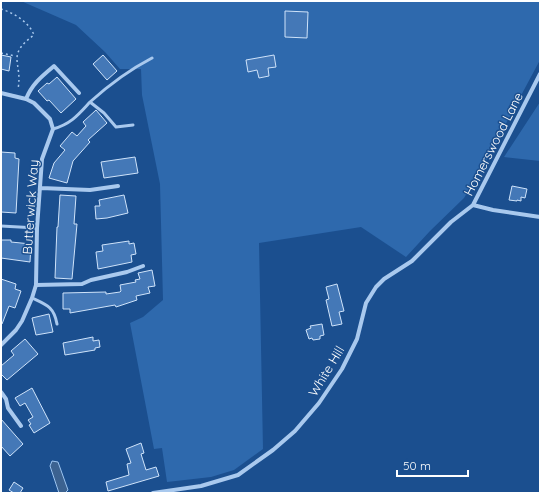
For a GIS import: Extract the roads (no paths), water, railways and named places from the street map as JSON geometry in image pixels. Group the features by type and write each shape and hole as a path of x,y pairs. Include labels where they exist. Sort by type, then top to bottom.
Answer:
{"street":[{"path":"26,99 30,89 54,66 79,93"},
{"name":"Homerswood Lane","path":"540,74 473,205 493,210 540,217"},
{"path":"1,93 26,99 34,103 50,119 53,129"},
{"name":"Butterwick Way","path":"1,344 16,330 22,321 36,285 37,228 42,158 53,129"},
{"path":"41,188 90,190 118,186"},
{"name":"White Hill","path":"154,493 201,486 238,475 273,450 295,431 320,403 342,369 357,338 366,303 376,287 384,279 412,261 451,222 473,205"},
{"path":"36,285 82,284 91,280 127,272 142,266"},
{"path":"1,392 6,399 8,408 21,426"}],"lane":[{"path":"53,129 65,125 116,80 133,68 152,58"},
{"path":"90,102 104,113 116,127 133,125"},
{"path":"1,226 37,228"},
{"path":"32,298 50,307 55,314 57,324"}]}
